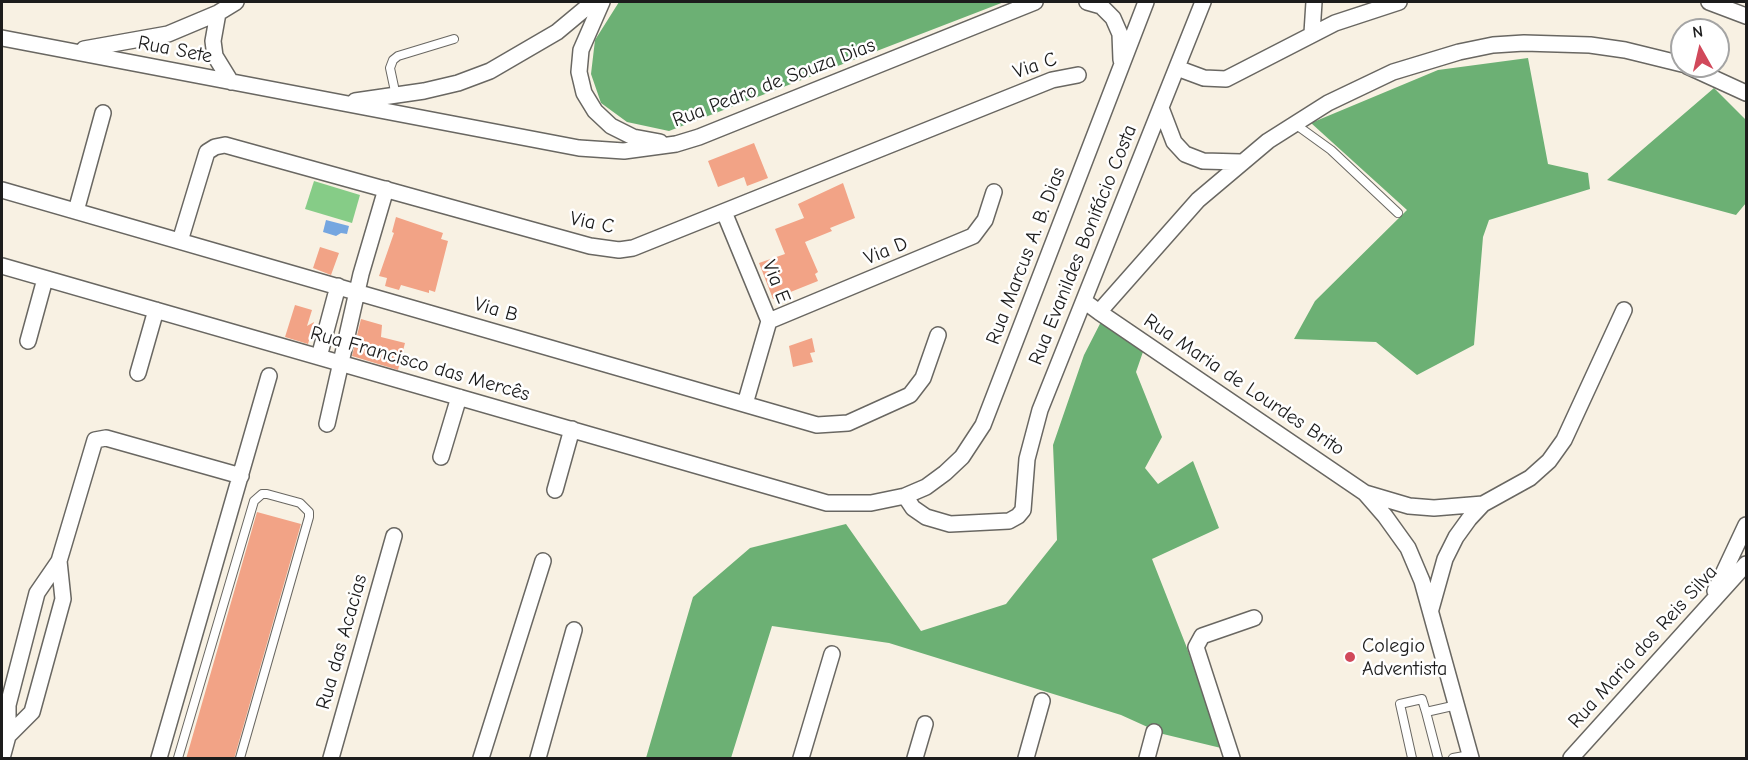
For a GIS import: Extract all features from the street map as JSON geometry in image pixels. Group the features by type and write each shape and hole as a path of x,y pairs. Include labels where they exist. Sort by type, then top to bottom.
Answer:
{"street":[{"path":"69,50 145,40 191,26 236,2"},
{"path":"341,102 396,96 458,83 490,71 556,32 593,2"},
{"path":"602,2 581,50 579,72 584,93 595,111 611,126 633,137 676,144"},
{"name":"Rua Pedro de Souza Dias","path":"341,102 579,148 624,151 676,144 1035,2"},
{"name":"Rua Evanildes Bonifácio Costa","path":"905,496 914,508 926,517 950,524 1009,522 1023,510 1024,479 1032,438 1203,2"},
{"path":"1312,33 1314,2"},
{"path":"1178,68 1204,78 1226,79 1312,33 1399,2"},
{"path":"1709,2 1746,16"},
{"path":"1096,3 1113,18 1120,33 1121,66"},
{"path":"1113,18 1128,21 1144,8"},
{"name":"Rua Marcus A. B. Dias","path":"827,502 871,502 905,496 926,487 962,457 983,425 1144,8"},
{"path":"218,13 213,41 215,56 231,82"},
{"name":"Rua Sete","path":"2,38 341,102"},
{"path":"1099,312 1171,229 1241,162 1328,103 1393,72 1424,61 1493,45 1590,45 1625,50 1670,61"},
{"name":"Via C","path":"180,241 207,152 215,147 237,146 603,249 633,248 1052,80 1078,75"},
{"path":"1713,78 1746,93"},
{"path":"1161,108 1174,142 1185,154 1203,161 1241,162"},
{"path":"76,211 103,113"},
{"path":"327,424 357,291 386,189"},
{"name":"Via B","path":"2,190 817,426 848,423 910,395 923,378 938,335"},
{"name":"Via D","path":"769,321 968,239 985,220 994,192"},
{"name":"Via E","path":"724,212 769,321 745,404"},
{"name":"Rua Francisco das Mercês","path":"2,266 827,502"},
{"path":"28,341 45,279"},
{"path":"319,357 338,286"},
{"name":"Rua Maria de Lourdes Brito","path":"1084,301 1365,493 1408,548 1431,609 1470,757"},
{"path":"138,373 156,310"},
{"path":"1431,609 1438,580 1456,537 1483,504 1530,478 1549,461 1564,440 1624,310"},
{"path":"159,759 269,376"},
{"path":"441,457 459,397"},
{"path":"555,490 572,429"},
{"path":"2,759 8,735 8,705 37,593 59,561 93,446 99,437 241,476"},
{"name":"Rua Maria de Lourdes Brito","path":"1365,493 1399,503 1426,507 1483,504"},
{"path":"1708,608 1746,525"},
{"name":"Rua das Acacias","path":"331,759 394,536"},
{"path":"8,735 32,712 63,599 59,561"},
{"path":"481,759 543,561"},
{"name":"Rua Maria dos Reis Silva","path":"1571,759 1746,564"},
{"path":"1232,759 1196,647 1202,636 1254,618"},
{"path":"538,759 574,630"},
{"path":"801,759 832,654"},
{"path":"1026,759 1042,701"},
{"path":"915,759 925,724"},
{"path":"1147,759 1154,732"}],"lane":[{"path":"396,96 390,68 393,60 398,56 454,39"},
{"path":"1295,124 1331,150 1398,213"},
{"path":"178,759 254,501 262,494 267,494 300,503 309,512 309,517 240,759"},
{"path":"1412,759 1400,704 1422,699 1438,759"},
{"path":"1426,712 1457,705"},
{"path":"1453,759 1470,757"}],"green space":[{"path":"619,2 1004,2 669,131 627,122 601,103 591,74 595,40"},
{"path":"1528,58 1548,164 1588,173 1590,189 1489,220 1483,237 1474,345 1417,375 1376,342 1294,339 1315,301 1407,210 1311,123 1438,70"},
{"path":"1714,88 1746,120 1746,203 1736,215 1607,180"},
{"path":"314,181 360,195 352,223 305,209"},
{"path":"1106,312 1145,346 1136,372 1162,437 1145,468 1158,484 1193,461 1219,528 1152,559 1187,648 1221,748 1163,734 1121,715 889,643 772,626 731,758 646,758 693,597 750,548 846,524 921,631 1006,604 1057,540 1053,445 1084,355"}],"water":[{"path":"326,220 349,226 347,234 341,233 336,236 323,232"}],"building":[{"path":"754,143 768,178 747,186 744,177 718,187 708,161"},
{"path":"843,183 855,218 830,228 832,231 805,242 818,272 815,274 818,281 773,299 759,263 785,254 775,229 804,218 798,204"},
{"path":"396,217 443,233 441,239 448,241 435,292 429,290 429,293 401,285 399,290 385,286 387,278 379,276 394,233 392,232"},
{"path":"320,247 339,253 331,275 313,268"},
{"path":"295,305 312,310 307,326 314,322 308,344 285,337"},
{"path":"361,319 382,325 381,337 405,343 398,370 352,356"},
{"path":"812,338 815,352 810,353 813,362 793,367 789,346"},
{"path":"257,512 301,524 234,759 186,759"}],"place":[{"name":"Colegio Adventista","path":"1350,657"}]}
